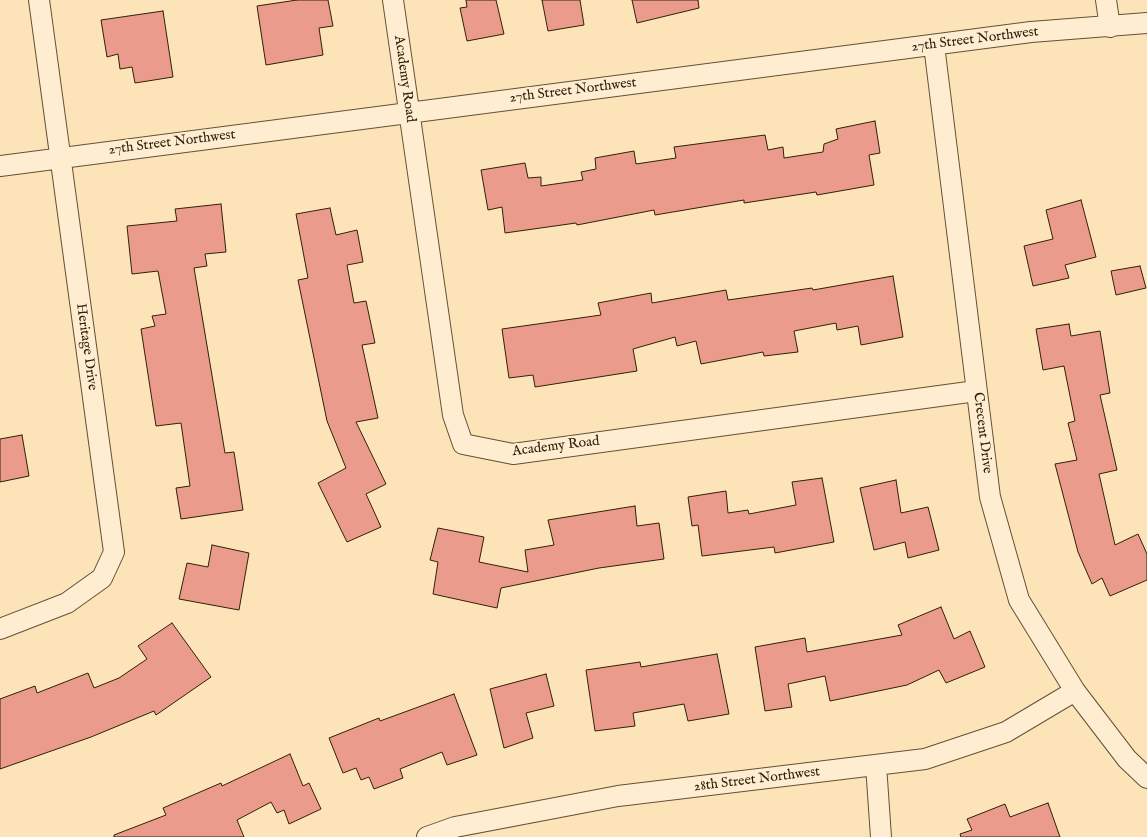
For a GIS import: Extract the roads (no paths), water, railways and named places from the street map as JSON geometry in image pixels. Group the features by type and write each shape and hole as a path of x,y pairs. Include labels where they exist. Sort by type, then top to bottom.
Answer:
{"street":[{"name":"Heritage Drive","path":"0,629 67,603 102,578 114,552 39,0"},
{"name":"Academy Road","path":"393,0 453,415 463,444 513,454 976,391"},
{"path":"1106,0 1110,27"},
{"name":"27th Street Northwest","path":"0,166 1031,32 1147,23"},
{"name":"Crecent Drive","path":"934,45 990,497 1019,600 1075,690 1127,759 1147,778"},
{"name":"28th Street Northwest","path":"427,837 455,827 496,828 618,796 925,759 1006,732 1075,690"},
{"path":"876,765 881,837"}]}
